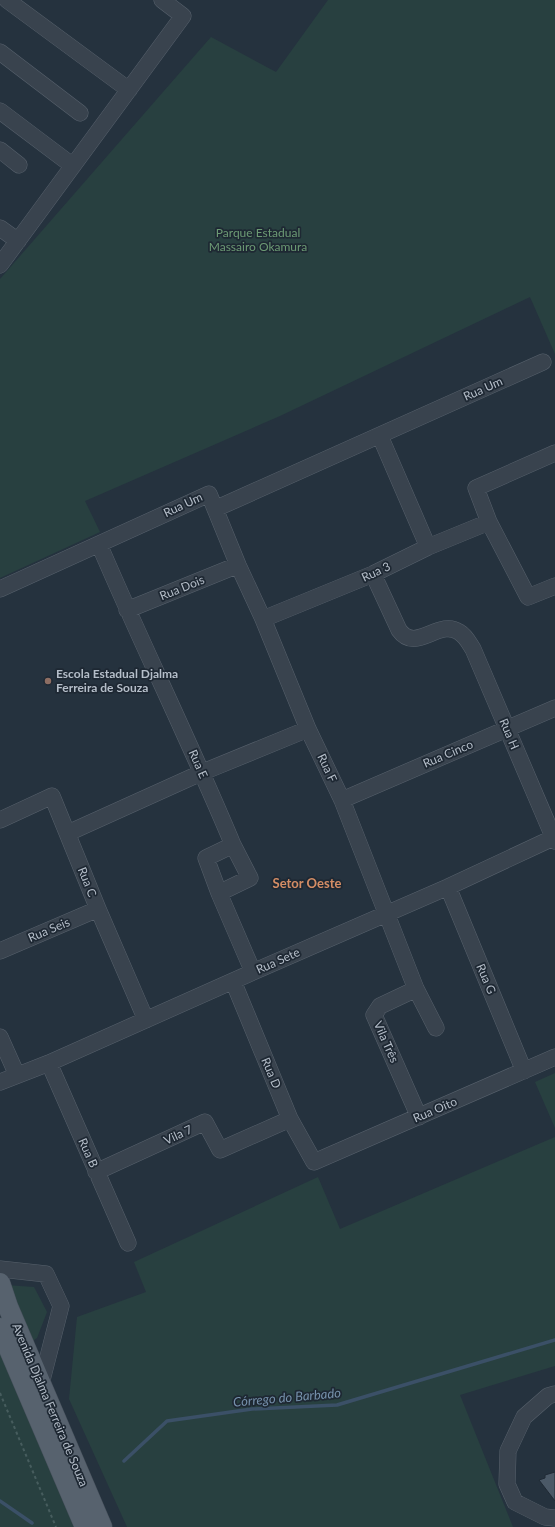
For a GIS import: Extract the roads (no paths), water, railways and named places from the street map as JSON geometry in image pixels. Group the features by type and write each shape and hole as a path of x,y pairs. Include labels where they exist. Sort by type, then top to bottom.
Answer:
{"main road":[{"name":"Avenida Djalma Ferreira de Souza","path":"0,1283 8,1307 41,1384 85,1527"},
{"name":"Avenida Djalma Ferreira de Souza","path":"0,1328 61,1452 102,1527"}],"street":[{"path":"7,0 129,90"},
{"path":"0,265 183,16 162,0"},
{"path":"0,52 80,113"},
{"path":"0,111 73,166"},
{"path":"0,150 19,165"},
{"path":"0,228 18,241"},
{"name":"Rua Um","path":"0,589 208,494 215,509 542,362"},
{"path":"380,436 428,547"},
{"path":"555,453 476,488 489,522 528,597 555,586"},
{"name":"Rua F","path":"215,509 308,729 342,800 416,989 436,1028"},
{"name":"Rua 3","path":"263,620 373,574 428,547 489,522"},
{"name":"Rua E","path":"99,544 127,610 203,772 233,845 250,878 220,893"},
{"name":"Rua Dois","path":"127,610 238,565"},
{"name":"Rua H","path":"373,574 399,630 405,636 415,639 443,630 458,630 466,638 473,649 554,839"},
{"name":"Rua Cinco","path":"342,800 555,708"},
{"path":"68,833 203,772 308,729"},
{"name":"Rua C","path":"0,820 52,796 98,909 146,1020"},
{"name":"Rua Sete","path":"0,1082 49,1063 554,839"},
{"path":"233,845 206,858 253,972"},
{"name":"Rua G","path":"448,887 524,1071"},
{"name":"Rua Seis","path":"0,951 98,909"},
{"name":"Rua D","path":"233,982 290,1119 314,1162"},
{"name":"Vila Três","path":"416,989 380,1006 374,1015 419,1116"},
{"path":"0,1037 17,1075"},
{"name":"Rua Oito","path":"314,1162 524,1071 555,1056"},
{"name":"Rua B","path":"49,1063 128,1243"},
{"name":"Vila 7","path":"96,1172 205,1122 220,1150 290,1119"},
{"path":"0,1269 46,1274 61,1306 41,1384"},
{"path":"555,1394 548,1396 524,1417 508,1451 507,1484 515,1502 545,1517 555,1518"}],"waterway":[{"name":"Córrego do Barbado","path":"124,1461 167,1421 252,1409 337,1405 555,1340"},
{"name":"Córrego do Barbado","path":"0,1501 32,1523"}],"place":[{"name":"Escola Estadual Djalma Ferreira de Souza","path":"48,681"}],"district":[{"name":"Setor Oeste","path":"307,883"}],"park label":[{"name":"Parque Estadual Massairo Okamura","path":"258,240"}]}
